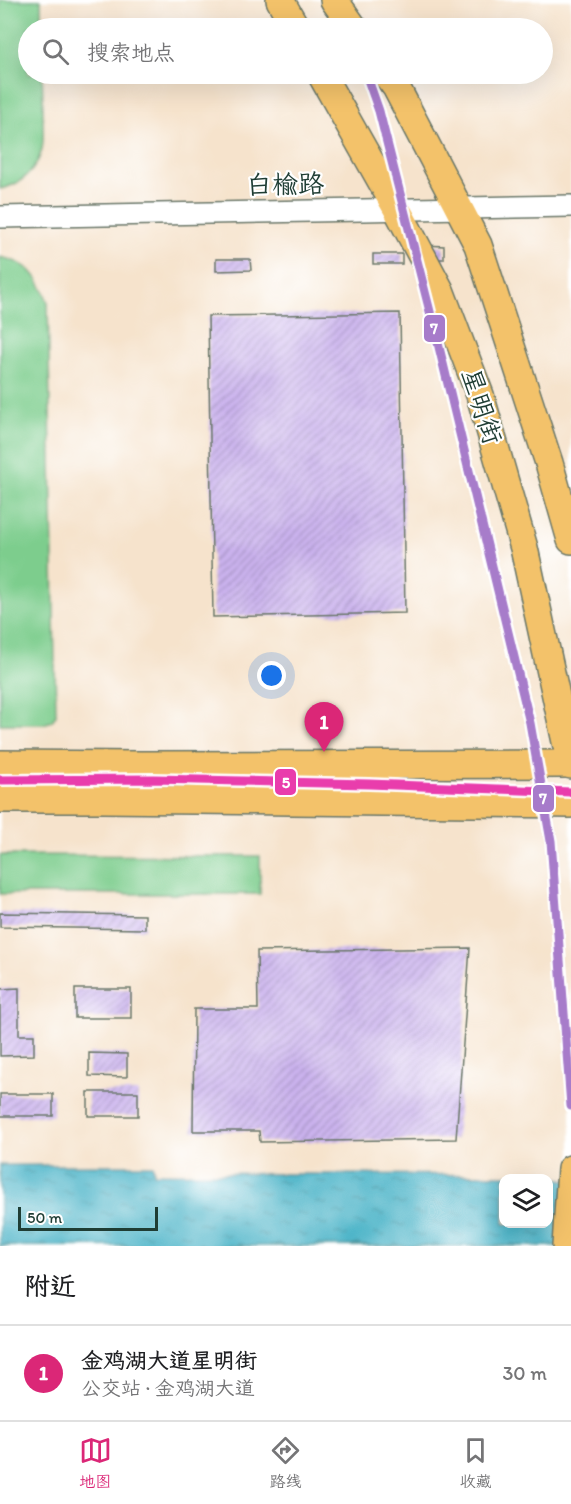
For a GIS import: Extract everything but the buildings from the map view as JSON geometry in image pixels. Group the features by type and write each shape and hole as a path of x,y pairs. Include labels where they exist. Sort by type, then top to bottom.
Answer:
{"main road":[{"path":"280,0 290,18"},
{"path":"334,0 347,18"},
{"name":"星明街","path":"327,84 440,290 480,395 524,548 571,764"},
{"name":"星明街","path":"394,84 478,245 549,463 571,540"},
{"path":"0,764 571,764"},
{"path":"0,799 571,804"},
{"path":"566,1246 571,1169"}],"street":[{"name":"白榆路","path":"0,217 571,206"}],"green space":[{"path":"0,0 41,0 41,18 18,18 18,84 42,84 43,146 40,157 27,175 15,184 0,189"},
{"path":"0,257 18,263 32,272 41,285 48,303 56,715 52,721 44,724 0,724"},
{"path":"0,855 260,856 260,894 0,894"}],"water":[{"path":"0,1165 153,1165 154,1173 499,1175 499,1228 553,1228 553,1177 571,1181 571,1246 0,1246"}],"transit line":[{"name":"7","path":"370,84 379,111 439,347 530,723 551,841 571,1106"},
{"name":"5","path":"0,780 154,779 571,792"}],"place":[{"name":"金鸡湖大道星明街","path":"324,752"}]}
